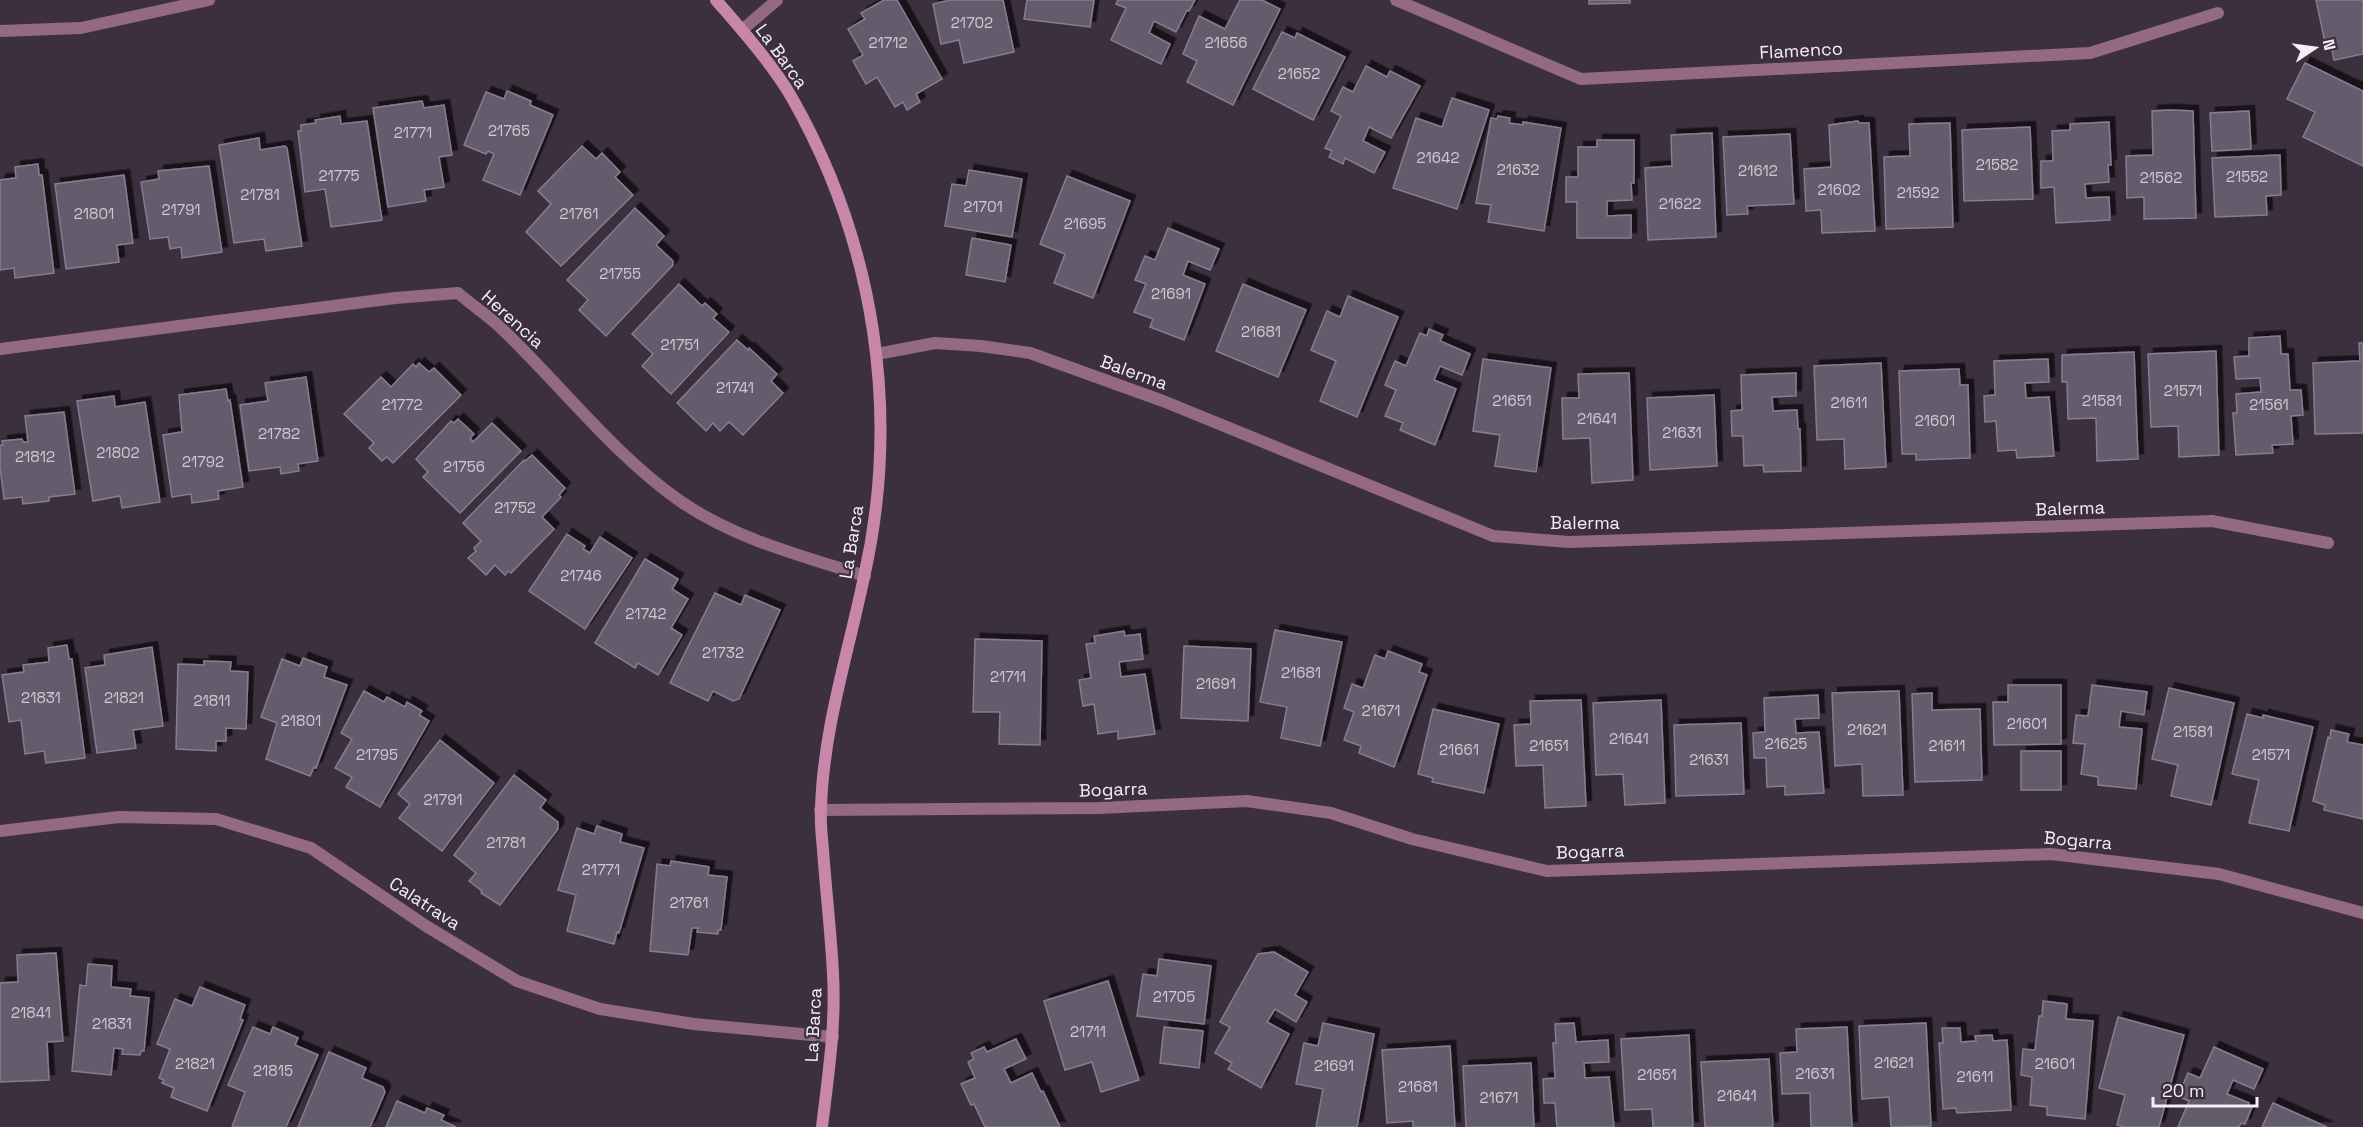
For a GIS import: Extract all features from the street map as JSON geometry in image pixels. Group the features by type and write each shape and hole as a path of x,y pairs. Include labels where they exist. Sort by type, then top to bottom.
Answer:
{"street":[{"path":"0,31 81,28 209,0"},
{"name":"La Barca","path":"716,0 742,30 791,96 826,165 858,252 869,299 876,354 882,429 874,514 865,576 841,667 827,742 820,810 833,976 833,1036 822,1127"},
{"path":"742,30 777,0"},
{"name":"Flamenco","path":"1396,0 1581,79 2090,53 2218,13"},
{"name":"Herencia","path":"0,349 394,298 458,293 499,326 639,469 681,501 722,525 790,552 865,576"},
{"name":"Balerma","path":"876,354 935,343 981,346 1030,353 1163,401 1493,536 1569,542 2212,521 2328,543"},
{"name":"Bogarra","path":"820,810 1100,808 1247,801 1331,813 1412,839 1547,871 2051,854 2219,874 2363,913"},
{"name":"Calatrava","path":"0,831 119,817 216,819 311,848 426,926 517,981 600,1009 694,1024 833,1036"}],"building":[{"path":"884,0 897,0 942,79 916,94 920,102 907,110 903,102 895,107 877,77 866,84 853,61 863,55 848,29 865,19 861,13"},
{"path":"950,0 1003,0 1014,52 964,63 959,40 941,44 933,4"},
{"path":"1027,0 1094,0 1090,27 1024,19"},
{"path":"1118,0 1195,0 1176,32 1154,21 1149,33 1170,44 1161,64 1111,40 1126,8 1116,4"},
{"path":"1240,0 1262,0 1280,9 1233,105 1187,82 1197,61 1183,54 1199,16 1225,29"},
{"path":"1589,0 1630,0 1630,3 1589,4"},
{"path":"2316,0 2363,0 2363,54 2334,60 2331,45 2326,47"},
{"path":"1282,32 1295,38 1297,33 1345,57 1313,120 1253,89"},
{"path":"2305,63 2363,91 2363,166 2303,137 2315,112 2287,99"},
{"path":"1366,66 1387,77 1390,71 1420,86 1391,138 1369,127 1363,141 1385,152 1374,173 1345,158 1343,164 1329,157 1332,151 1325,148 1341,116 1331,111 1343,87 1353,92"},
{"path":"507,91 531,101 530,105 553,115 520,195 483,180 494,154 488,151 486,154 464,145 486,92 504,99"},
{"path":"1452,98 1489,110 1457,209 1393,188 1416,118 1442,127"},
{"path":"422,101 424,108 444,105 452,155 439,157 444,187 424,190 426,201 388,207 373,108"},
{"path":"2152,111 2193,111 2196,218 2144,219 2144,197 2127,198 2126,156 2153,155"},
{"path":"2249,111 2251,149 2212,151 2210,113"},
{"path":"340,116 341,124 367,121 382,220 331,227 325,189 305,192 298,131 301,131 301,125 316,123 315,120"},
{"path":"1498,116 1510,118 1509,123 1523,125 1523,122 1561,128 1544,231 1488,222 1491,205 1476,203 1491,118 1497,119"},
{"path":"1858,121 1869,123 1875,231 1822,233 1821,210 1806,211 1804,169 1831,167 1829,125"},
{"path":"2109,122 2111,165 2108,165 2109,182 2085,184 2086,198 2109,197 2110,220 2056,223 2054,187 2041,188 2041,161 2053,161 2052,131 2070,130 2070,124"},
{"path":"1950,123 1953,227 1886,229 1884,157 1910,156 1909,124"},
{"path":"2030,127 2033,199 1964,201 1962,130"},
{"path":"1712,133 1716,237 1648,240 1645,168 1672,166 1671,135"},
{"path":"1790,134 1794,204 1747,206 1748,214 1727,215 1723,137"},
{"path":"259,138 260,150 285,146 287,148 302,246 266,251 264,239 234,243 219,145"},
{"path":"1597,140 1634,140 1632,200 1607,201 1607,216 1631,215 1631,238 1577,238 1577,202 1566,202 1566,177 1578,177 1578,147 1597,147"},
{"path":"582,146 596,159 602,153 620,172 615,177 633,195 561,266 526,232 551,204 538,191"},
{"path":"2280,155 2281,195 2266,196 2267,215 2215,217 2212,158"},
{"path":"38,164 39,175 42,175 54,273 15,278 14,268 0,270 0,180 16,178 15,167"},
{"path":"209,166 222,252 182,258 181,247 170,249 168,237 150,239 141,182 159,179 158,171"},
{"path":"969,170 1022,179 1012,237 945,226 952,184 966,186"},
{"path":"124,175 133,243 117,245 119,262 66,269 55,184"},
{"path":"1067,176 1130,201 1093,298 1054,283 1065,254 1040,244"},
{"path":"635,208 664,236 656,245 673,261 673,265 606,336 579,310 588,300 567,280"},
{"path":"1168,228 1219,249 1210,270 1188,261 1183,275 1205,284 1184,340 1150,327 1153,319 1134,312 1146,284 1135,280 1145,256 1155,260"},
{"path":"972,238 1011,245 1005,282 966,275"},
{"path":"679,284 702,306 705,303 717,314 713,318 729,332 671,394 642,366 653,354 632,334"},
{"path":"1243,284 1306,310 1278,377 1216,351"},
{"path":"1348,296 1398,317 1357,417 1320,401 1336,361 1311,350 1327,311 1340,317"},
{"path":"1429,329 1443,335 1440,341 1470,354 1462,375 1440,366 1434,380 1456,389 1435,445 1400,430 1403,423 1385,416 1396,390 1385,385 1395,361 1406,366 1420,333 1427,336"},
{"path":"2280,336 2281,354 2288,354 2290,390 2301,390 2303,415 2291,416 2293,444 2272,445 2273,453 2236,455 2233,413 2237,413 2236,394 2261,392 2260,378 2236,379 2234,357 2249,356 2249,338"},
{"path":"737,340 777,374 771,381 783,393 743,435 729,422 720,431 713,423 706,431 677,403"},
{"path":"2359,343 2363,343 2363,433 2315,434 2313,363 2360,361"},
{"path":"2216,351 2219,455 2179,457 2178,426 2151,427 2148,354"},
{"path":"2134,352 2138,459 2097,461 2096,418 2068,419 2067,382 2062,382 2062,355"},
{"path":"1483,359 1551,368 1536,472 1495,466 1500,435 1473,431"},
{"path":"2048,359 2049,382 2025,383 2026,398 2049,397 2054,456 2017,458 2016,450 1998,451 1996,421 1985,422 1984,396 1995,395 1994,361"},
{"path":"419,363 429,372 434,368 461,395 393,463 387,457 382,461 369,448 374,443 344,414 381,377 391,387 413,364 416,367"},
{"path":"1881,363 1886,467 1845,469 1844,439 1817,440 1814,366"},
{"path":"1959,369 1960,385 1968,385 1970,458 1916,460 1916,454 1902,454 1899,371"},
{"path":"1629,373 1633,480 1592,483 1590,438 1563,439 1562,398 1579,398 1578,374"},
{"path":"1796,373 1796,396 1772,397 1773,411 1797,410 1801,471 1764,472 1763,465 1744,466 1743,436 1732,436 1731,411 1742,410 1741,375"},
{"path":"306,377 318,461 298,464 299,471 281,474 280,467 249,471 240,405 268,401 265,383"},
{"path":"226,389 228,401 230,400 243,487 218,491 219,499 192,503 191,494 172,497 163,435 182,432 179,395"},
{"path":"1714,395 1717,466 1650,470 1647,398"},
{"path":"114,396 115,407 145,402 160,502 122,508 120,496 93,501 77,401"},
{"path":"64,412 75,494 49,497 49,501 23,504 22,497 4,499 0,467 2,441 22,439 23,442 28,442 25,416"},
{"path":"458,419 474,434 470,438 473,442 492,423 521,451 460,513 423,477 428,472 416,459 451,421 454,423"},
{"path":"532,455 565,488 559,495 561,497 542,517 554,529 511,573 508,571 505,575 495,565 486,575 468,558 476,551 474,548 481,541 463,523 524,460"},
{"path":"567,534 585,546 583,549 590,553 600,537 632,558 585,629 529,591"},
{"path":"645,559 678,579 672,589 688,599 671,628 682,635 658,675 638,663 635,668 595,643"},
{"path":"715,593 741,605 745,595 780,610 739,699 733,701 713,691 708,701 670,683"},
{"path":"1275,630 1342,642 1320,746 1281,738 1287,707 1260,702"},
{"path":"1124,631 1125,636 1140,634 1143,659 1119,662 1121,677 1145,674 1155,734 1118,739 1118,731 1098,734 1094,704 1083,706 1079,680 1091,678 1086,644 1095,643 1094,636"},
{"path":"975,639 1042,641 1040,745 999,744 1000,712 973,712"},
{"path":"67,645 69,659 72,659 85,758 46,763 44,751 25,754 21,720 9,722 2,675 24,672 23,665 49,662 48,648"},
{"path":"1184,646 1251,649 1248,721 1181,718"},
{"path":"152,647 163,726 133,730 136,748 97,753 85,668 105,665 104,655"},
{"path":"1388,651 1422,664 1419,672 1427,675 1394,767 1359,753 1361,746 1344,740 1354,712 1344,708 1352,684 1363,688 1375,655 1385,659"},
{"path":"303,658 327,667 324,677 347,685 316,768 314,767 310,776 266,759 277,723 261,717 282,659 300,666"},
{"path":"204,661 231,662 230,671 248,672 246,729 226,728 226,741 216,741 216,751 176,749 178,664 204,665"},
{"path":"2008,685 2061,685 2061,744 1994,745 1993,702 2008,702"},
{"path":"2092,685 2147,692 2144,715 2121,711 2119,727 2142,729 2136,789 2098,785 2098,777 2081,774 2085,744 2073,743 2076,715 2088,716"},
{"path":"2169,688 2234,703 2211,805 2171,796 2178,765 2152,759"},
{"path":"364,691 384,702 387,697 405,707 407,702 422,711 419,715 429,721 380,807 346,787 352,777 335,768 352,739 341,733"},
{"path":"1899,691 1903,795 1863,796 1862,764 1835,766 1832,693"},
{"path":"1932,693 1932,710 1980,709 1982,780 1915,782 1912,694"},
{"path":"1818,695 1819,718 1795,719 1796,733 1819,732 1824,793 1785,795 1785,786 1767,787 1766,758 1754,758 1753,733 1765,732 1764,698"},
{"path":"1581,700 1586,806 1545,808 1543,765 1516,766 1514,725 1531,724 1530,701"},
{"path":"1661,700 1665,803 1625,805 1623,774 1596,775 1593,703"},
{"path":"1433,709 1499,724 1484,793 1432,782 1433,778 1418,774"},
{"path":"2247,714 2263,718 2263,715 2313,727 2289,831 2249,823 2259,780 2232,774"},
{"path":"1741,723 1744,794 1676,796 1674,725"},
{"path":"2331,730 2349,734 2347,742 2363,745 2363,819 2324,810 2325,805 2313,801"},
{"path":"440,740 494,783 442,851 399,818 410,804 398,794"},
{"path":"2021,751 2061,751 2061,790 2021,790"},
{"path":"514,775 546,800 540,808 558,822 558,829 500,905 481,893 482,891 469,881 476,873 454,855"},
{"path":"597,826 622,834 620,842 644,848 614,944 567,931 576,895 558,890 577,828 594,834"},
{"path":"671,861 709,867 708,875 727,877 721,930 718,930 718,934 697,932 698,928 692,928 688,955 650,951 657,864 670,866"},
{"path":"1274,952 1308,972 1295,995 1307,1002 1296,1022 1275,1009 1267,1022 1289,1034 1261,1088 1228,1069 1232,1063 1215,1053 1230,1027 1220,1022 1258,954"},
{"path":"56,953 63,1041 47,1042 49,1080 0,1082 0,983 18,982 17,955"},
{"path":"1159,959 1211,966 1204,1024 1137,1016 1143,974 1157,976"},
{"path":"88,964 112,966 111,987 131,989 130,996 149,998 144,1051 141,1051 140,1055 122,1054 123,1049 114,1048 111,1075 72,1071 80,985 86,986"},
{"path":"1108,981 1139,1080 1101,1092 1092,1062 1065,1070 1044,1001"},
{"path":"200,987 245,1005 240,1019 243,1020 207,1111 171,1097 174,1088 162,1083 164,1080 159,1078 170,1049 157,1044 175,999 192,1006"},
{"path":"2043,1001 2067,1004 2066,1019 2093,1021 2085,1119 2047,1115 2047,1107 2030,1105 2032,1077 2021,1075 2023,1049 2035,1050"},
{"path":"2118,1017 2184,1035 2159,1127 2117,1125 2125,1095 2099,1088"},
{"path":"1323,1023 1374,1034 1357,1127 1316,1127 1323,1089 1296,1084 1304,1043 1318,1046"},
{"path":"1574,1023 1576,1042 1608,1040 1609,1062 1584,1063 1585,1078 1609,1077 1614,1127 1557,1127 1555,1103 1544,1103 1543,1079 1555,1078 1553,1043 1556,1043 1555,1024"},
{"path":"1926,1023 1931,1126 1891,1127 1889,1097 1862,1099 1859,1026"},
{"path":"253,1027 270,1034 273,1027 298,1038 295,1045 318,1055 286,1127 232,1127 245,1092 228,1085"},
{"path":"1164,1027 1203,1031 1199,1068 1160,1063"},
{"path":"1847,1027 1852,1127 1811,1127 1810,1093 1782,1094 1780,1053 1797,1052 1796,1029"},
{"path":"1942,1028 1960,1028 1961,1042 1976,1041 1975,1036 1992,1035 1993,1041 2007,1040 2011,1110 1957,1113 1956,1108 1943,1109 1939,1043 1943,1043"},
{"path":"1689,1035 1693,1127 1653,1127 1652,1109 1625,1110 1621,1039"},
{"path":"1016,1039 1026,1059 1004,1069 1011,1083 1032,1073 1060,1127 985,1127 974,1104 971,1105 961,1084 975,1078 968,1062 974,1059 971,1053 984,1047 987,1052"},
{"path":"1450,1046 1455,1127 1413,1127 1413,1121 1387,1123 1382,1050"},
{"path":"2214,1047 2263,1069 2254,1089 2233,1080 2227,1094 2249,1103 2248,1105 2252,1107 2245,1124 2241,1123 2239,1127 2178,1127 2189,1101 2178,1096 2188,1073 2200,1078"},
{"path":"329,1052 366,1068 362,1078 383,1087 385,1092 370,1127 298,1127"},
{"path":"1769,1059 1773,1127 1705,1127 1701,1062"},
{"path":"1531,1063 1534,1127 1466,1127 1463,1066"},
{"path":"397,1101 425,1113 427,1108 444,1115 441,1120 456,1127 386,1127"},
{"path":"2273,1103 2327,1127 2262,1127"}]}
